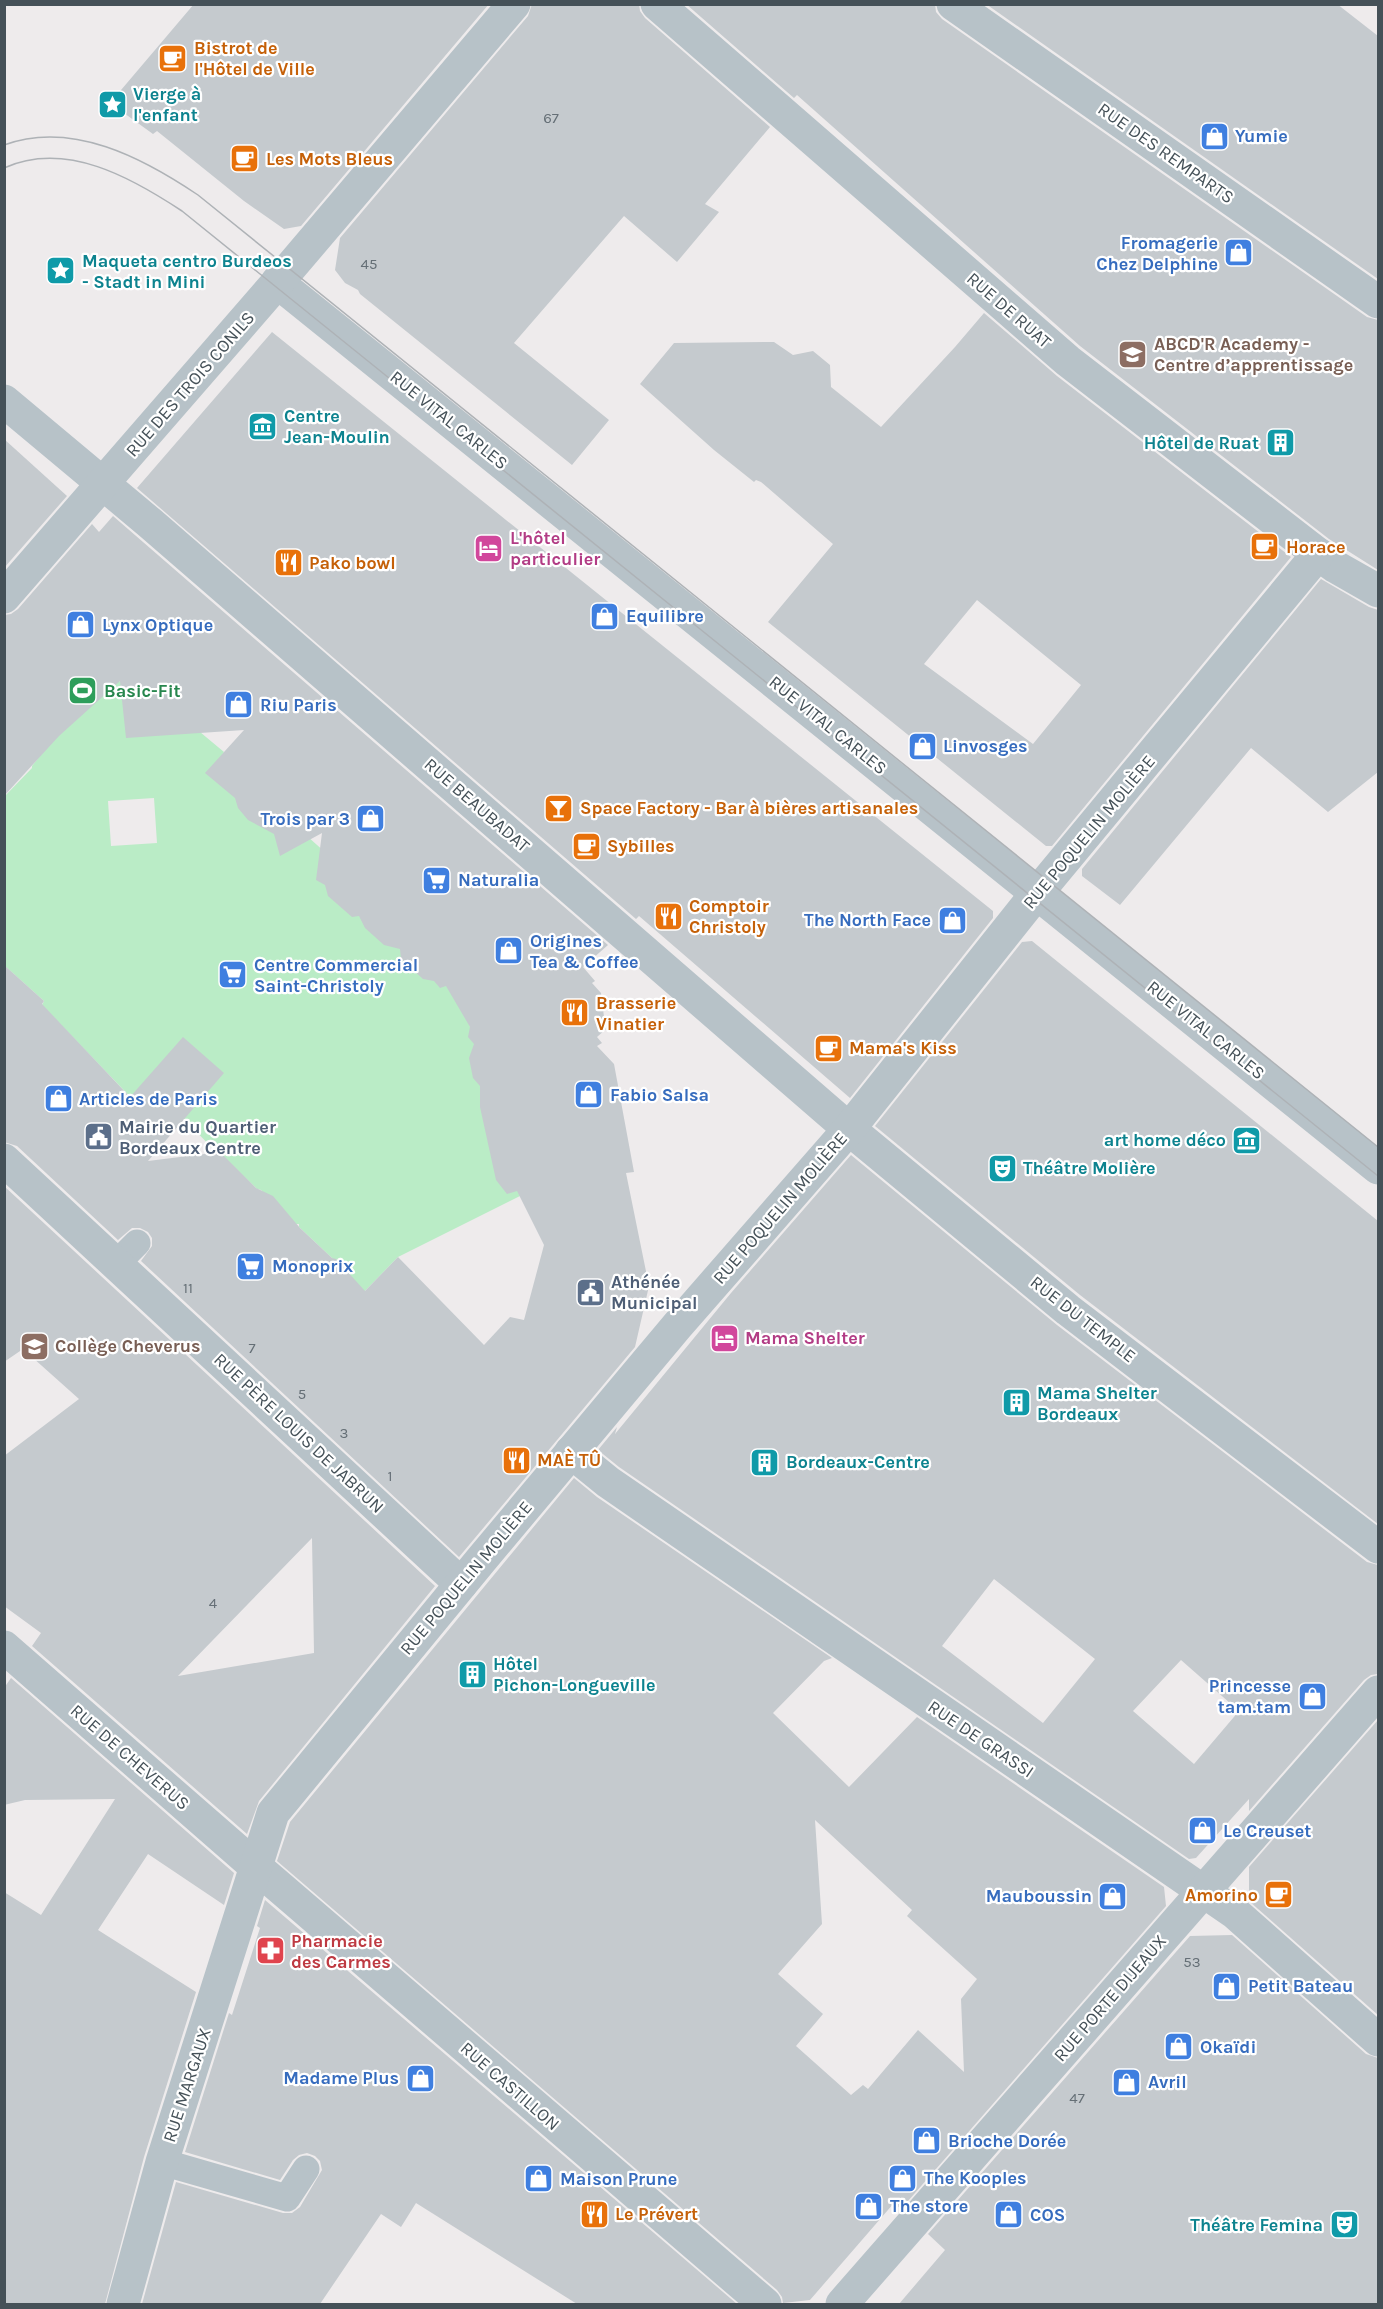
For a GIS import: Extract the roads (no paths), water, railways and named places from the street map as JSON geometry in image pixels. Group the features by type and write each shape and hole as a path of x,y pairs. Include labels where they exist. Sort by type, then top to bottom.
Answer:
{"street":[{"name":"RUE DES TROIS CONILS","path":"4,597 514,4"},
{"name":"RUE DE RUAT","path":"657,4 1068,361 1318,554 1378,591"},
{"name":"RUE DES REMPARTS","path":"953,4 1378,302"},
{"name":"RUE VITAL CARLES","path":"277,282 1378,1168"},
{"name":"RUE BEAUBADAT","path":"4,401 104,483 849,1129"},
{"name":"RUE POQUELIN MOLIÈRE","path":"256,1868 273,1813 677,1326 849,1129 1037,894 1318,554"},
{"name":"RUE DU TEMPLE","path":"849,1129 1068,1310 1378,1547"},
{"name":"RUE PÈRE LOUIS DE JABRUN","path":"4,1160 127,1253 461,1584"},
{"name":"RUE DE GRASSI","path":"571,1452 608,1482 1235,1913 1378,2040"},
{"name":"RUE DE CHEVERUS","path":"4,1647 256,1868"},
{"name":"RUE PORTE DIJEAUX","path":"842,2304 1378,1692"},
{"name":"RUE MARGAUX","path":"123,2304 162,2162 256,1868"},
{"name":"RUE CASTILLON","path":"256,1868 765,2304"}],"lane":[{"path":"162,2162 287,2198 306,2169"}],"tram line":[{"path":"4,145 30,138 55,137 81,140 130,156 198,195 1378,1147"},
{"path":"4,168 27,160 51,158 74,161 98,167 142,186 182,211 1378,1176"}],"place":[{"name":"Bistrot de l'Hôtel de Ville","path":"173,58"},
{"name":"Vierge à l'enfant","path":"112,104"},
{"name":"Yumie","path":"1214,136"},
{"name":"Les Mots Bleus","path":"245,159"},
{"name":"Fromagerie Chez Delphine","path":"1239,253"},
{"name":"Maqueta centro Burdeos - Stadt in Mini","path":"61,271"},
{"name":"ABCD'R Academy - Centre d’apprentissage","path":"1133,354"},
{"name":"Centre Jean-Moulin","path":"263,426"},
{"name":"Hôtel de Ruat","path":"1280,443"},
{"name":"Horace","path":"1265,547"},
{"name":"L'hôtel particulier","path":"489,548"},
{"name":"Pako bowl","path":"288,563"},
{"name":"Equilibre","path":"605,616"},
{"name":"Lynx Optique","path":"81,625"},
{"name":"Basic-Fit","path":"83,691"},
{"name":"Riu Paris","path":"239,705"},
{"name":"Linvosges","path":"922,746"},
{"name":"Space Factory - Bar à bières artisanales","path":"559,808"},
{"name":"Trois par 3","path":"371,819"},
{"name":"Sybilles","path":"586,846"},
{"name":"Naturalia","path":"437,880"},
{"name":"Comptoir Christoly","path":"668,916"},
{"name":"The North Face","path":"952,920"},
{"name":"Origines Tea & Coffee","path":"509,951"},
{"name":"Centre Commercial Saint-Christoly","path":"233,975"},
{"name":"Brasserie Vinatier","path":"575,1013"},
{"name":"Mama's Kiss","path":"828,1048"},
{"name":"Fabio Salsa","path":"589,1095"},
{"name":"Articles de Paris","path":"58,1099"},
{"name":"Mairie du Quartier Bordeaux Centre","path":"98,1137"},
{"name":"art home déco","path":"1247,1140"},
{"name":"Théâtre Molière","path":"1002,1168"},
{"name":"Monoprix","path":"251,1266"},
{"name":"Athénée Municipal","path":"590,1292"},
{"name":"Mama Shelter","path":"724,1338"},
{"name":"Collège Cheverus","path":"34,1346"},
{"name":"Mama Shelter Bordeaux","path":"1016,1403"},
{"name":"MAÈ TÛ","path":"516,1460"},
{"name":"Bordeaux-Centre","path":"765,1462"},
{"name":"Hôtel Pichon-Longueville","path":"472,1674"},
{"name":"Princesse tam.tam","path":"1312,1696"},
{"name":"Le Creuset","path":"1202,1831"},
{"name":"Amorino","path":"1279,1895"},
{"name":"Mauboussin","path":"1113,1896"},
{"name":"Pharmacie des Carmes","path":"270,1951"},
{"name":"Petit Bateau","path":"1227,1986"},
{"name":"Okaïdi","path":"1179,2047"},
{"name":"Madame Plus","path":"420,2078"},
{"name":"Avril","path":"1127,2082"},
{"name":"Brioche Dorée","path":"927,2141"},
{"name":"The Kooples","path":"903,2178"},
{"name":"Maison Prune","path":"539,2179"},
{"name":"The store","path":"869,2206"},
{"name":"Le Prévert","path":"594,2214"},
{"name":"COS","path":"1009,2215"},
{"name":"Théâtre Femina","path":"1344,2225"}]}
